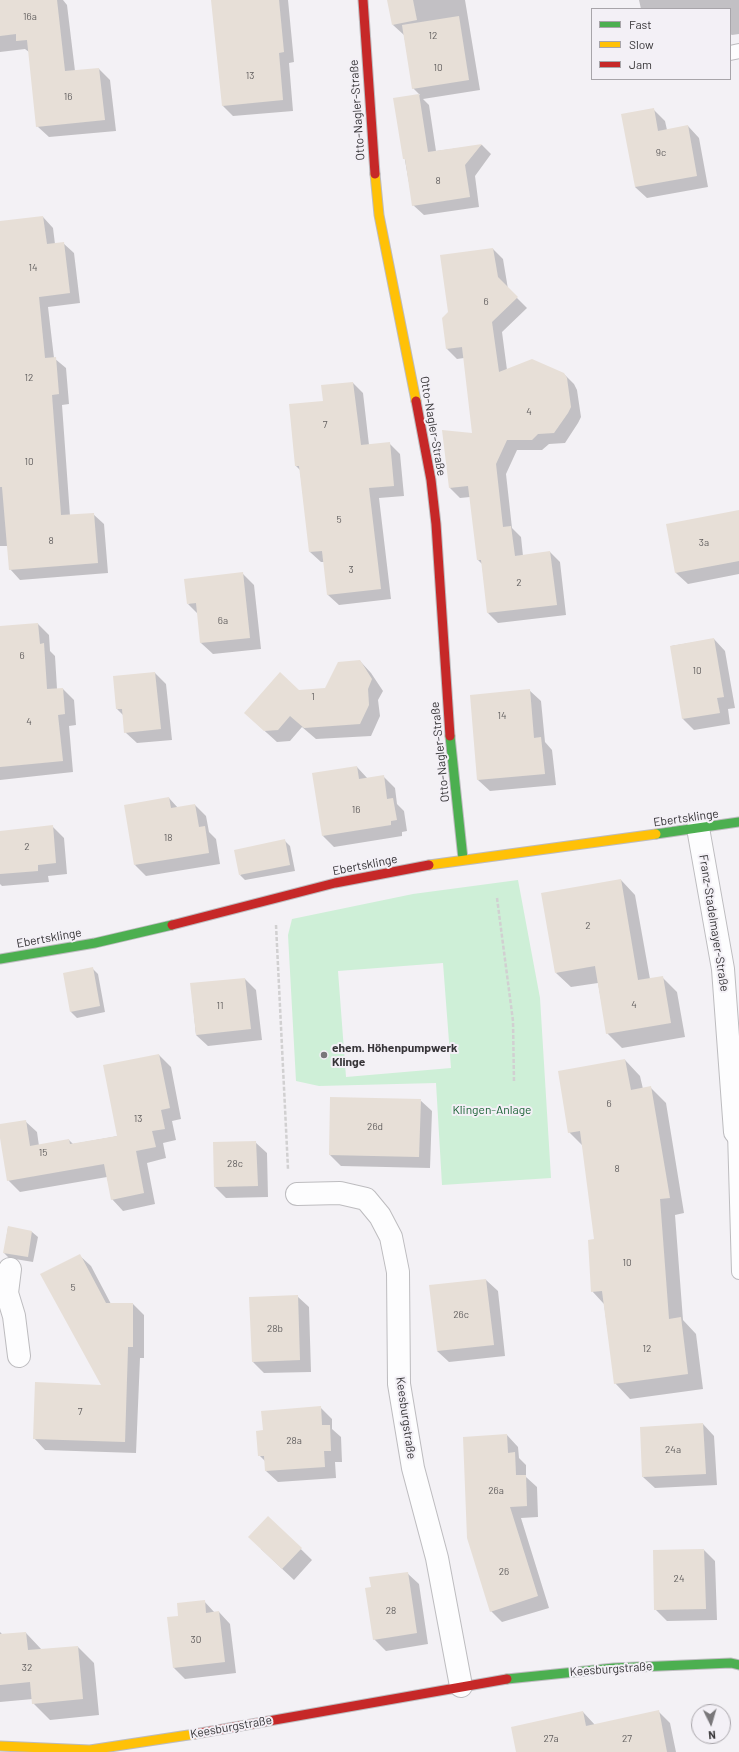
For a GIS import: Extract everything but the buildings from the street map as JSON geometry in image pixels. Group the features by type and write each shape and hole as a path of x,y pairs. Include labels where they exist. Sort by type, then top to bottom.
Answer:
{"street":[{"name":"Otto-Nagler-Straße","path":"363,0 372,147 379,215 409,360 436,524 448,721 463,859"},
{"name":"Ebertsklinge","path":"0,959 73,947 152,930 271,898 360,878 463,859 739,822"},
{"name":"Franz-Stadelmayer-Straße","path":"698,828 723,969 737,1134"},
{"name":"Keesburgstraße","path":"297,1194 340,1193 366,1198 380,1216 391,1236 398,1272 399,1384 413,1468 437,1558 461,1686"},
{"path":"10,1269 4,1291 14,1316 19,1356"},
{"name":"Keesburgstraße","path":"0,1746 90,1751 520,1677 614,1668 731,1663 739,1665"}],"lane":[{"path":"737,1134 739,1272"}],"path":[{"path":"271,898 277,926 287,1166 297,1194"},
{"path":"497,898 513,1021 514,1082"}],"green space":[{"name":"Klingen-Anlage","path":"518,880 540,998 551,1178 442,1185 436,1083 319,1086 296,1081 288,935 292,919 413,894","holes":["443,963 451,1068 346,1077 338,971"]}],"traffic: fast":[{"path":"450,736 463,859"},
{"path":"656,834 739,822"},
{"path":"0,959 95,943 172,925"},
{"path":"507,1679 614,1668 731,1663 739,1665"}],"traffic: slow":[{"path":"375,174 379,215 416,401"},
{"path":"429,865 656,834"},
{"path":"0,1746 90,1750 195,1734"}],"traffic: jam":[{"path":"363,0 375,174"},
{"path":"416,401 431,480 436,524 450,736"},
{"path":"172,925 335,883 429,865"},
{"path":"195,1734 507,1679"}],"place":[{"name":"ehem. Höhenpumpwerk Klinge","path":"324,1055"}]}
